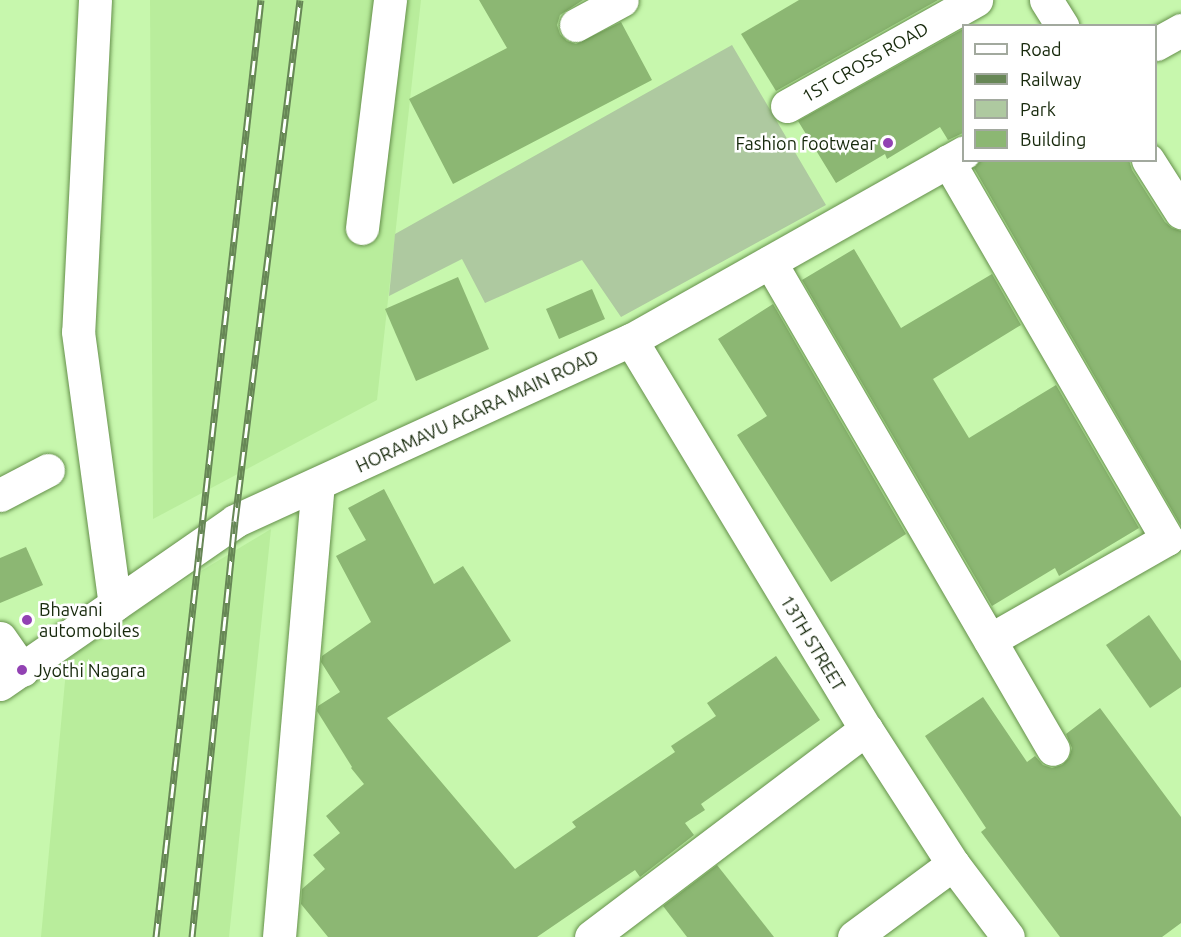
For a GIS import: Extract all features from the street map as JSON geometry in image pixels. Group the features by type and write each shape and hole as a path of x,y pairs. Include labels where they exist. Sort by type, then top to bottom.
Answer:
{"street":[{"path":"95,0 78,332 115,604"},
{"path":"362,228 390,0"},
{"path":"576,25 622,0"},
{"name":"1ST CROSS ROAD","path":"787,106 976,0"},
{"path":"1046,0 1061,24"},
{"path":"1157,43 1181,30"},
{"path":"956,157 1167,539 990,640"},
{"name":"HORAMAVU AGARA MAIN ROAD","path":"11,677 235,521 630,340 956,157"},
{"path":"1149,162 1181,212"},
{"path":"770,262 1053,748"},
{"name":"13TH STREET","path":"630,340 866,729 953,864 1008,937"},
{"path":"0,495 48,470"},
{"path":"279,937 318,483"},
{"path":"0,638 11,677"},
{"path":"591,937 866,729"},
{"path":"854,937 953,864"}],"shaded area":[{"path":"150,0 421,0 377,400 153,519"},
{"path":"271,529 229,937 41,937 67,660 156,598"}],"green space":[{"path":"732,45 826,205 621,317 582,260 485,303 462,259 389,296 395,234"}],"building":[{"path":"479,0 583,0 560,15 557,25 560,34 567,41 576,44 621,22 652,80 453,184 409,99 507,48"},
{"path":"799,0 938,0 776,91 741,34"},
{"path":"962,30 962,133 948,140 940,127 887,159 885,154 836,183 798,121"},
{"path":"979,162 1130,162 1132,170 1165,222 1181,231 1181,526 974,168"},
{"path":"854,249 901,328 992,274 1021,325 933,379 969,438 1056,385 1139,528 1059,576 1055,568 992,606 802,280"},
{"path":"458,277 489,349 416,381 385,309"},
{"path":"592,289 605,319 559,339 546,309"},
{"path":"773,304 906,534 831,582 737,435 767,416 718,339"},
{"path":"384,489 434,584 463,566 511,641 387,718 515,869 576,827 572,822 675,752 671,746 716,716 707,703 776,656 820,720 701,804 705,810 685,823 694,835 640,877 635,870 537,937 328,937 301,904 302,889 325,869 313,855 340,833 326,816 364,784 351,768 317,711 318,706 340,692 321,662 322,656 371,622 336,556 366,540 348,508"},
{"path":"26,547 43,585 0,603 0,558"},
{"path":"1149,615 1181,661 1181,687 1150,708 1106,645"},
{"path":"983,697 1027,762 1035,756 1043,765 1052,768 1062,765 1069,758 1072,748 1066,734 1100,708 1181,817 1181,923 1162,937 1060,937 981,832 986,828 925,736"},
{"path":"717,865 774,937 687,937 663,906"}],"railway":[{"path":"156,937 261,0"},
{"path":"192,937 235,521 300,0"}],"place":[{"name":"Fashion footwear","path":"888,143"},
{"name":"Bhavani automobiles","path":"27,620"},
{"name":"Jyothi Nagara","path":"22,670"}]}
